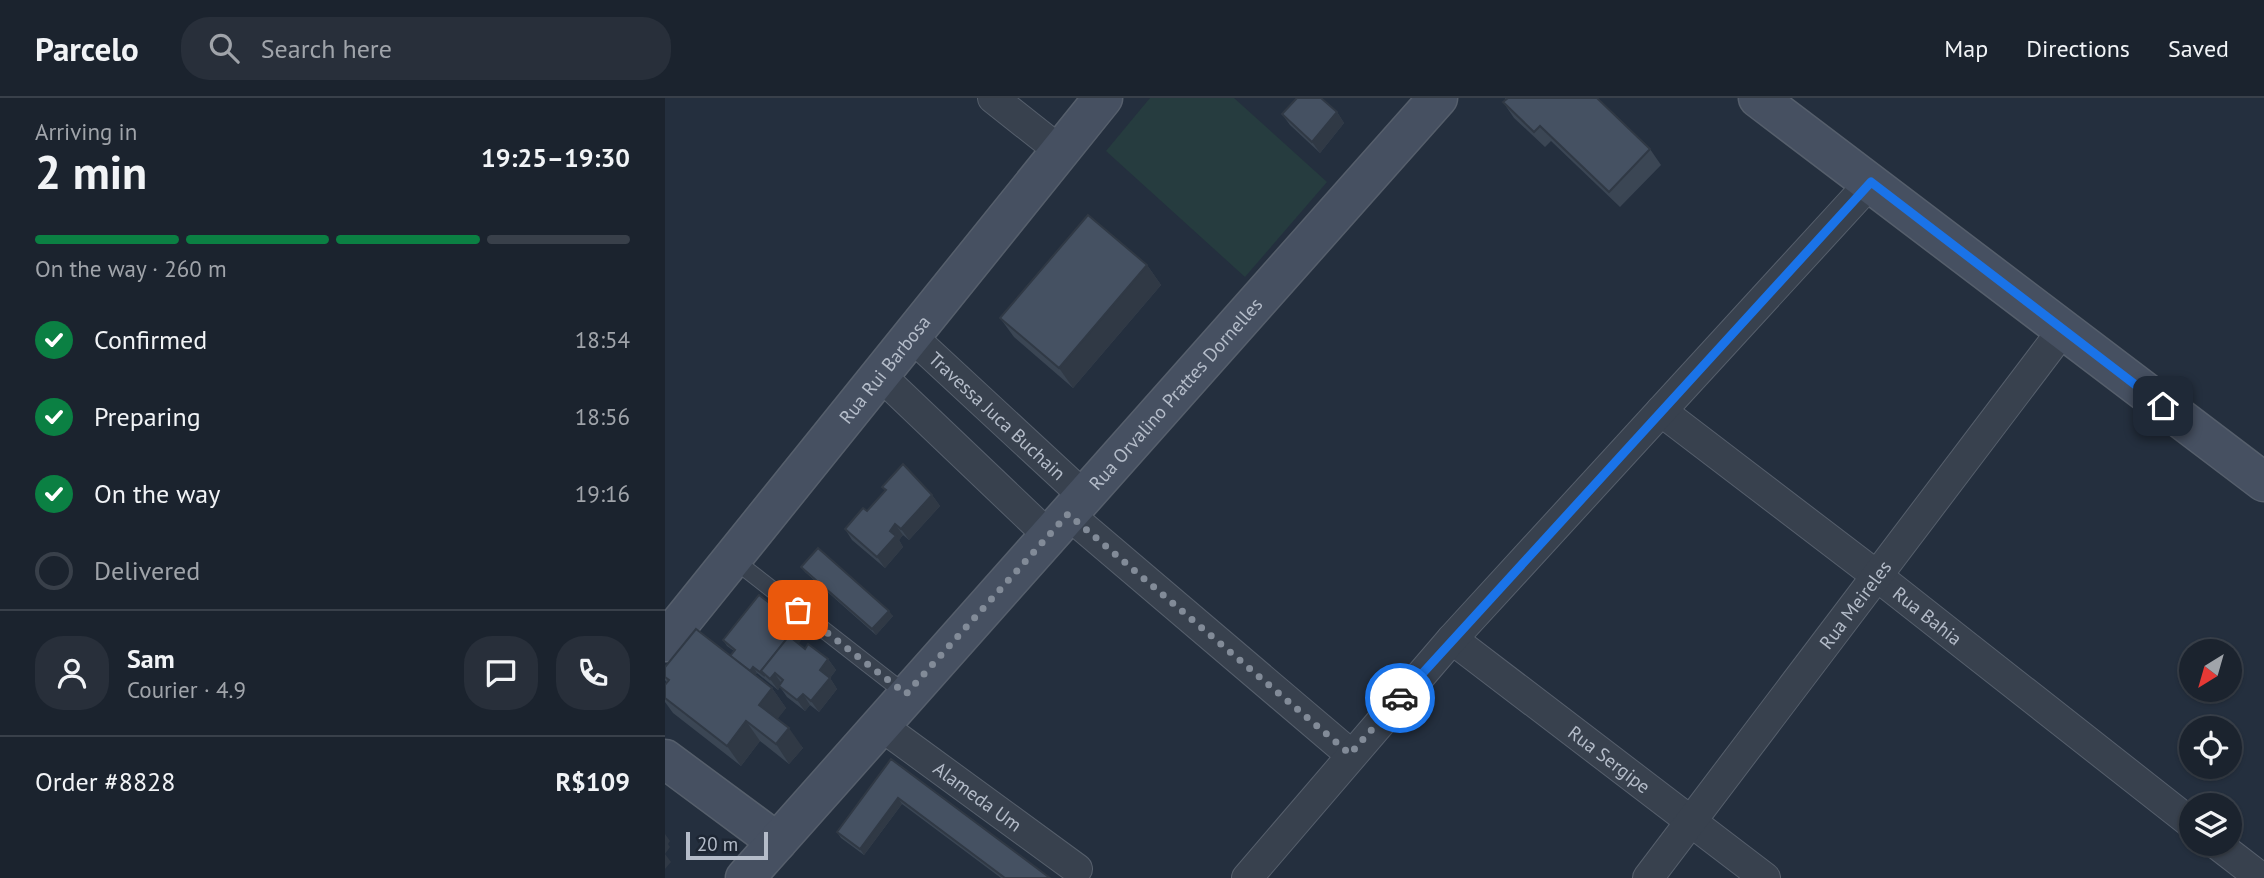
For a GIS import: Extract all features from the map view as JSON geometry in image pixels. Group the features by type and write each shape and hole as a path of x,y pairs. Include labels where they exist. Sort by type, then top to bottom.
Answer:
{"street":[{"path":"993,98 1060,152"},
{"name":"Rua Rui Barbosa","path":"665,642 1103,98"},
{"name":"Rua Orvalino Prattes Dornelles","path":"745,878 1438,98"},
{"path":"1758,98 2264,482"},
{"path":"1247,878 1350,754 1452,639 1871,182"},
{"name":"Rua Meireles","path":"1648,878 2063,330"},
{"name":"Travessa Juca Buchain","path":"911,335 1067,515"},
{"path":"879,374 1067,515 1350,754"},
{"name":"Rua Bahia","path":"1661,411 1877,576 2179,814"},
{"name":"Rua Sergipe","path":"1452,639 1765,878"},
{"name":"Alameda Um","path":"880,725 1077,869"},
{"path":"665,759 777,842"},
{"path":"2233,856 2261,878"}],"lane":[{"path":"733,559 906,694"}],"green space":[{"path":"1150,98 1234,98 1327,182 1245,277 1106,151"}],"building":[{"path":"1297,98 1321,98 1337,112 1312,142 1282,114"},
{"path":"1508,98 1597,98 1650,149 1609,192 1540,126 1534,132 1503,102"},
{"path":"1088,215 1147,265 1059,368 1000,318"},
{"path":"903,464 932,495 901,529 895,524 890,531 896,536 877,557 845,529 863,508 867,511 886,490 882,487"},
{"path":"818,548 889,611 872,629 801,567"},
{"path":"759,595 802,628 793,640 789,636 761,671 765,676 753,667 750,671 730,656 735,650 723,640"},
{"path":"696,629 772,688 759,705 789,728 776,744 746,721 727,746 665,698 665,685 669,680 665,677 665,667"},
{"path":"789,636 805,649 808,644 828,659 820,670 830,678 811,701 803,694 797,700 779,686 783,680 775,673 770,679 761,671"},
{"path":"891,759 1050,878 1005,878 898,798 860,849 837,832"}],"way so far":[{"path":"798,610 906,694 1068,514 1350,754 1400,698"}],"route":[{"path":"1400,698 1871,182 2163,406"}]}
